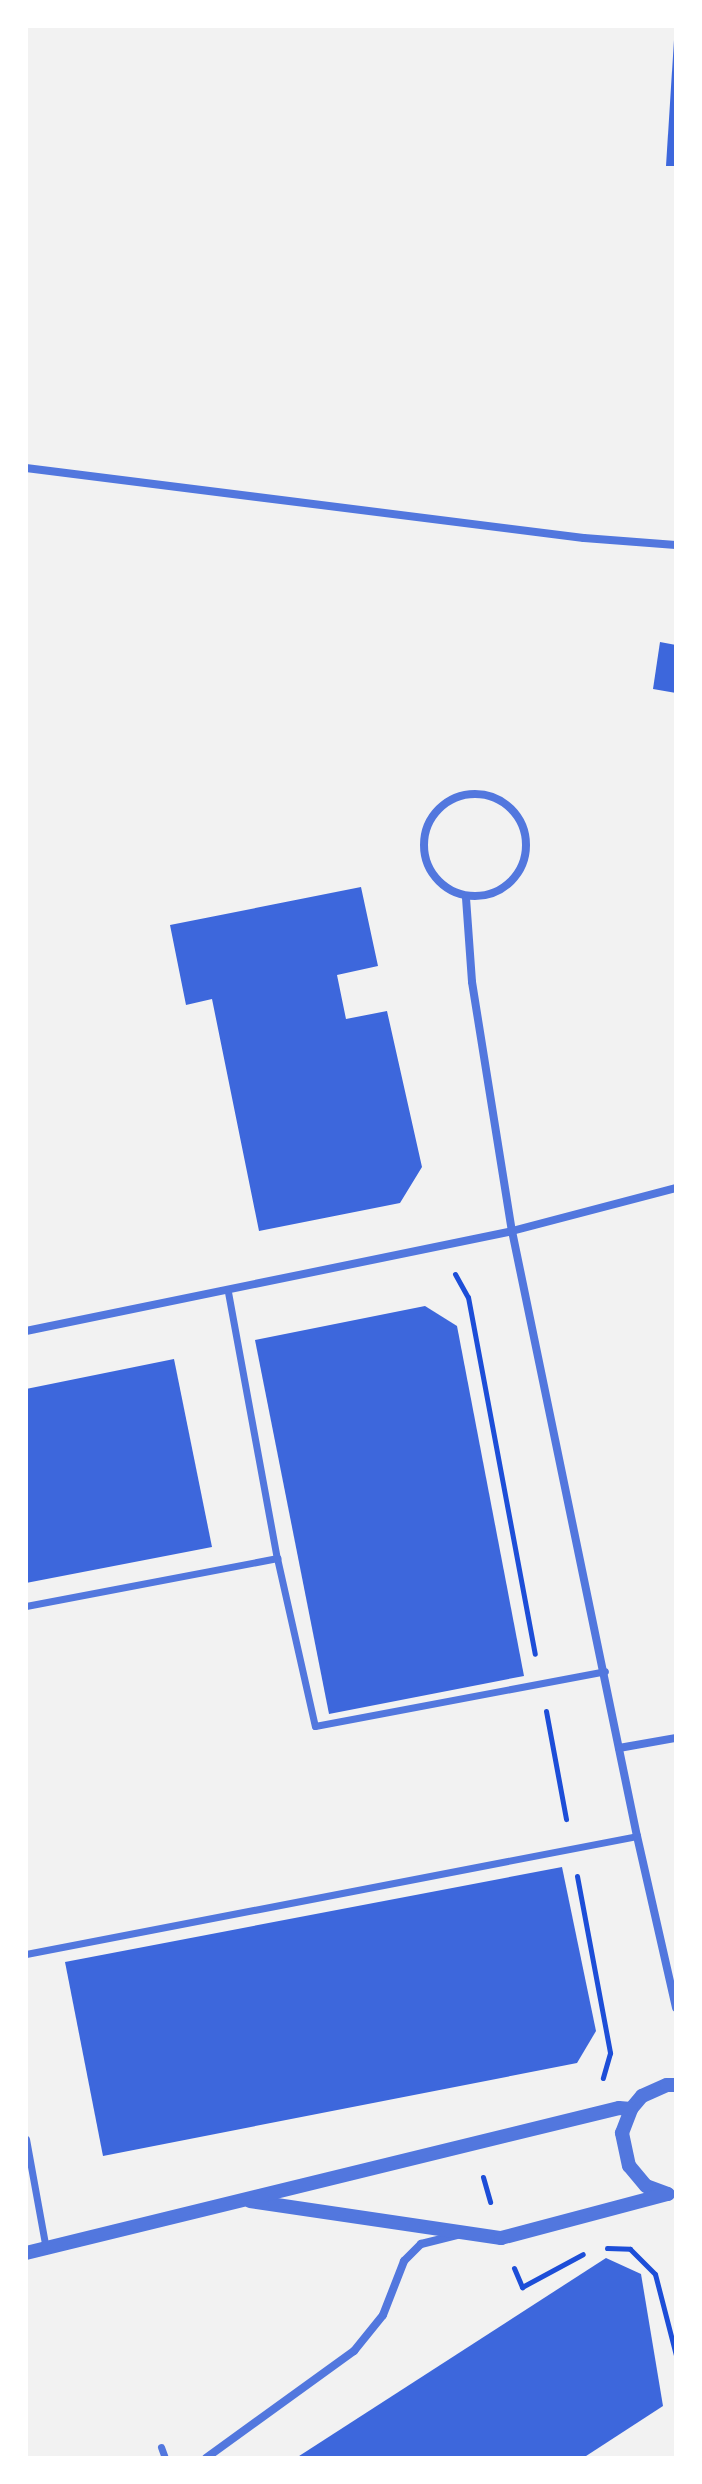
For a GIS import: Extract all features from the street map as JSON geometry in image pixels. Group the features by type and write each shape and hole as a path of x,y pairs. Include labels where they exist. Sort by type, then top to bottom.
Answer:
{"street":[{"path":"26,468 569,536 676,545"},
{"path":"465,793 501,799 525,826 525,863 502,891 466,898 434,881 422,847 434,811 465,793"},
{"path":"466,898 472,982 512,1231 637,1836 676,2008"},
{"path":"26,1331 228,1292 284,1276 512,1231 676,1188"},
{"path":"228,1292 277,1558 315,1726 605,1671"},
{"path":"26,1606 277,1558"},
{"path":"619,1748 676,1738"},
{"path":"26,1954 637,1836"},
{"path":"671,2194 646,2186 629,2166 622,2133 631,2109 642,2096 667,2085 676,2085"},
{"path":"26,2253 619,2108 631,2109"},
{"path":"26,2139 46,2249"},
{"path":"242,2200 501,2238 671,2194"},
{"path":"206,2458 354,2351 383,2315 404,2261 421,2244 459,2234"},
{"path":"161,2447 165,2458"}],"building":[{"path":"674,40 676,166 666,166"},
{"path":"660,642 676,645 676,693 653,689"},
{"path":"361,887 378,966 337,975 346,1019 387,1011 422,1167 400,1203 259,1231 212,999 186,1005 170,925"},
{"path":"425,1306 457,1326 524,1676 329,1714 255,1340"},
{"path":"174,1359 212,1547 26,1583 26,1389"},
{"path":"562,1867 596,2031 577,2063 103,2156 65,1962"},
{"path":"606,2258 641,2274 663,2406 583,2458 296,2458"}]}
